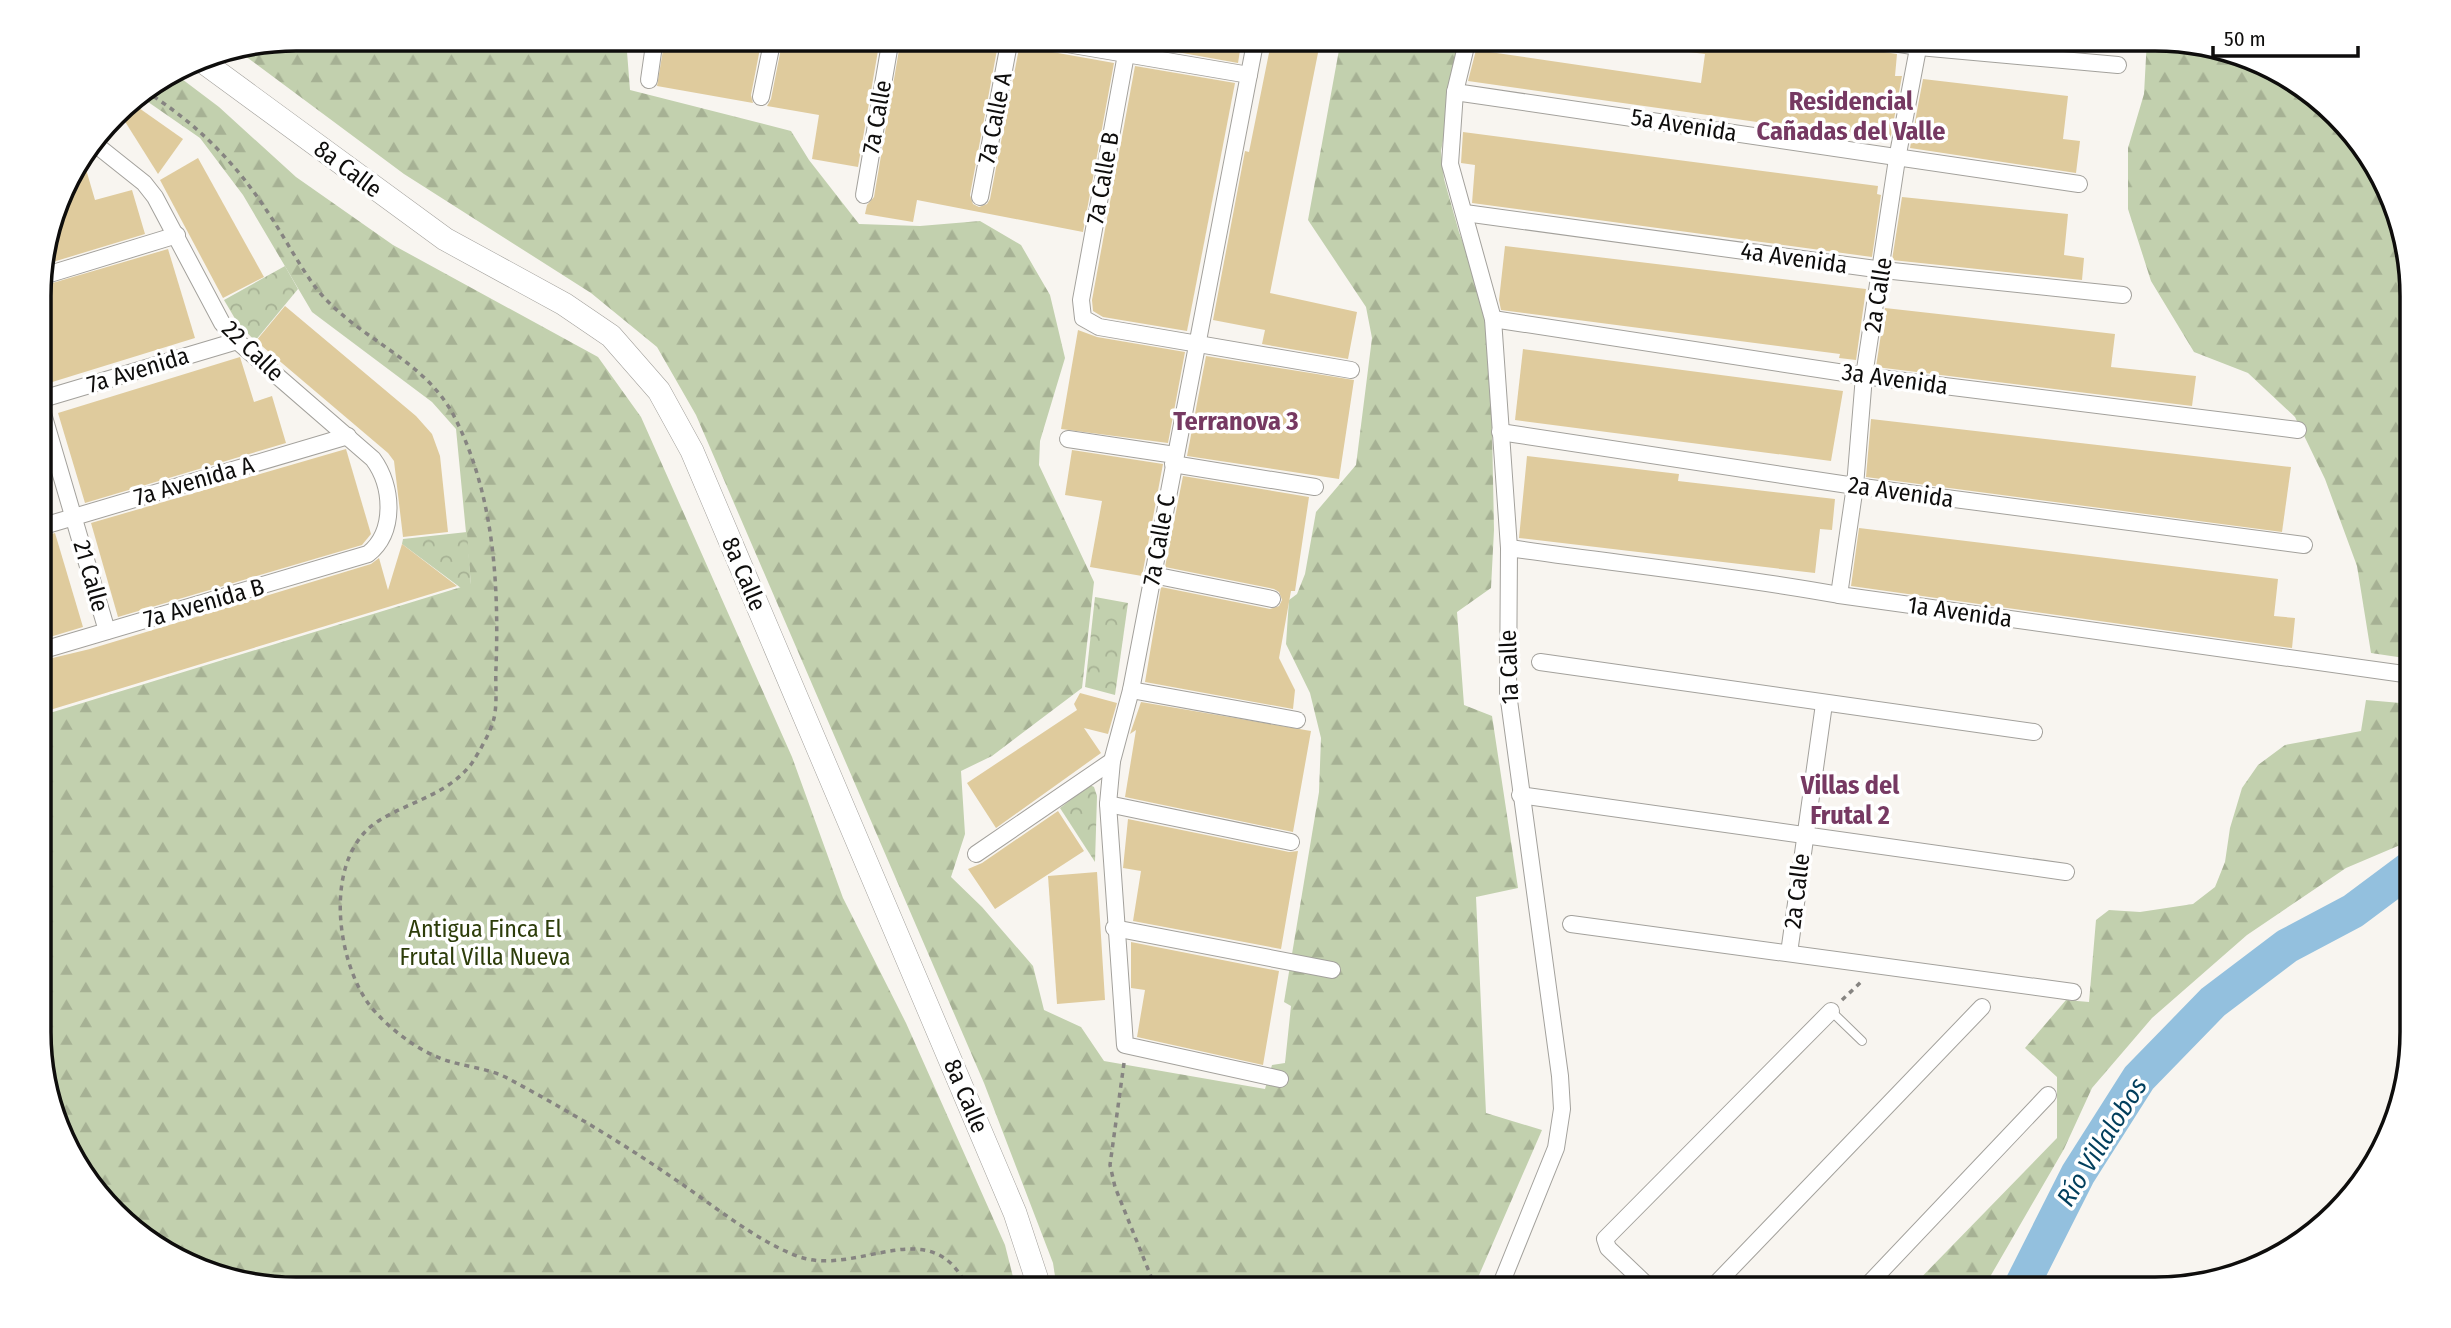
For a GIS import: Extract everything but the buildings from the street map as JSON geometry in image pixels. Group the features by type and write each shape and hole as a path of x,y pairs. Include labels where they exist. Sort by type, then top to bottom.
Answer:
{"main road":[{"name":"8a Calle","path":"210,66 445,239 590,321 628,353 659,391 692,451 1010,1200 1027,1242 1037,1277"}],"street":[{"path":"649,80 653,51"},
{"path":"761,97 770,51"},
{"name":"7a Calle","path":"864,195 889,51"},
{"name":"7a Calle A","path":"980,197 1008,51"},
{"name":"7a Calle B","path":"1126,51 1081,300 1083,318 1099,327 1195,343"},
{"path":"1148,51 1249,75"},
{"name":"7a Calle C","path":"1125,1045 1114,928 1108,804 1112,761 1131,690 1195,343 1254,51"},
{"name":"1a Calle","path":"1465,51 1455,92 1450,164 1493,319 1509,548 1508,693 1562,1109 1553,1160 1504,1277"},
{"name":"2a Calle","path":"1839,595 1854,486 1864,376 1918,51"},
{"path":"1991,51 2118,65"},
{"name":"5a Avenida","path":"1455,92 2079,184"},
{"name":"22 Calle","path":"100,148 144,183 177,235 209,304 237,341 373,459 386,486 386,528 368,554"},
{"name":"4a Avenida","path":"1465,213 1883,270 2123,295"},
{"path":"52,273 177,235"},
{"name":"3a Avenida","path":"1493,319 1864,376 2298,430"},
{"name":"7a Avenida","path":"51,396 237,341"},
{"path":"1195,343 1351,370"},
{"name":"2a Avenida","path":"1500,432 1854,486 2304,545"},
{"name":"7a Avenida A","path":"51,524 348,436"},
{"path":"1068,439 1315,486"},
{"name":"21 Calle","path":"51,441 107,631"},
{"name":"1a Avenida","path":"1509,548 1672,571 1753,579 1839,595 2400,673"},
{"name":"7a Avenida B","path":"51,648 368,554"},
{"path":"1153,575 1272,599"},
{"path":"1540,662 2034,732"},
{"path":"1131,690 1297,720"},
{"name":"2a Calle","path":"1789,953 1824,704"},
{"path":"976,854 1112,761"},
{"path":"1520,795 2066,872"},
{"path":"1108,804 1291,842"},
{"path":"1571,924 2073,992"},
{"path":"1114,928 1332,970"},
{"path":"1723,1277 1982,1007"},
{"path":"1638,1277 1608,1248 1605,1239 1831,1011"},
{"path":"1125,1045 1280,1079"},
{"path":"1875,1277 2048,1095"}],"lane":[{"path":"1831,1011 1862,1041"}],"path":[{"path":"153,97 214,142 265,207 318,291 368,333 425,375 454,415 482,495 494,555 498,600 494,721 472,762 453,783 376,822 356,847 340,881 339,921 350,962 366,1001 396,1032 442,1059 503,1075 657,1167 758,1235 799,1257 839,1262 912,1247 935,1252 962,1277"},
{"path":"1831,1011 1878,964"},
{"path":"1125,1045 1124,1077 1111,1143 1110,1165 1115,1187 1151,1277"}],"green space":[{"path":"280,51 627,51 630,90 791,131 809,160 859,224 920,226 980,221 1021,245 1050,295 1065,358 1040,441 1039,465 1094,582 1082,688 992,756 961,771 965,834 951,877 982,907 1033,966 1044,1010 1081,1027 1104,1061 1265,1089 1272,1065 1285,1063 1291,1006 1284,1002 1319,792 1321,738 1310,693 1286,644 1289,600 1297,594 1305,574 1316,512 1356,465 1372,338 1366,307 1308,220 1339,51 1461,51 1441,151 1444,179 1459,232 1486,306 1491,376 1494,530 1491,588 1457,612 1464,705 1492,716 1518,888 1476,897 1486,1113 1542,1130 1478,1277 1055,1277 1053,1263 984,1083 696,415 657,347 591,293 404,174 245,56"},
{"path":"2146,51 2203,55 2249,69 2304,101 2339,134 2359,160 2382,202 2396,248 2400,280 2400,657 2371,653 2357,566 2325,479 2295,417 2248,373 2194,352 2151,281 2128,209 2128,148 2144,94"},
{"name":"Antigua Finca El Frutal Villa Nueva","path":"182,79 219,107 296,177 393,245 598,357 641,417 792,757 843,898 906,1023 1005,1245 1013,1277 280,1277 233,1269 202,1259 173,1244 134,1216 101,1181 69,1126 55,1080 51,1048 51,713 471,584 456,429 432,402 312,312 243,195 200,138 147,101"},
{"path":"285,266 298,289 255,341 237,322 224,300"},
{"path":"467,532 471,585 461,588 402,544 403,539"},
{"path":"1095,597 1128,603 1115,695 1085,687"},
{"path":"2366,700 2400,703 2400,845 2346,868 2247,935 2152,1018 2092,1088 2064,1149 1990,1277 1922,1277 2057,1138 2057,1077 2025,1048 2066,1000 2089,1002 2096,920 2109,910 2140,912 2193,904 2215,887 2225,862 2230,828 2242,788 2258,765 2285,745 2361,731"},
{"path":"1090,785 1094,787 1097,796 1095,862 1060,808"}],"waterway":[{"name":"Río Villalobos","path":"2026,1277 2078,1174 2139,1078 2213,1002 2287,946 2353,911 2400,876"}],"district":[{"name":"Residencial Cañadas del Valle","path":"1851,116"},
{"name":"Terranova 3","path":"1236,421"},
{"name":"Villas del Frutal 2","path":"1850,800"}]}
